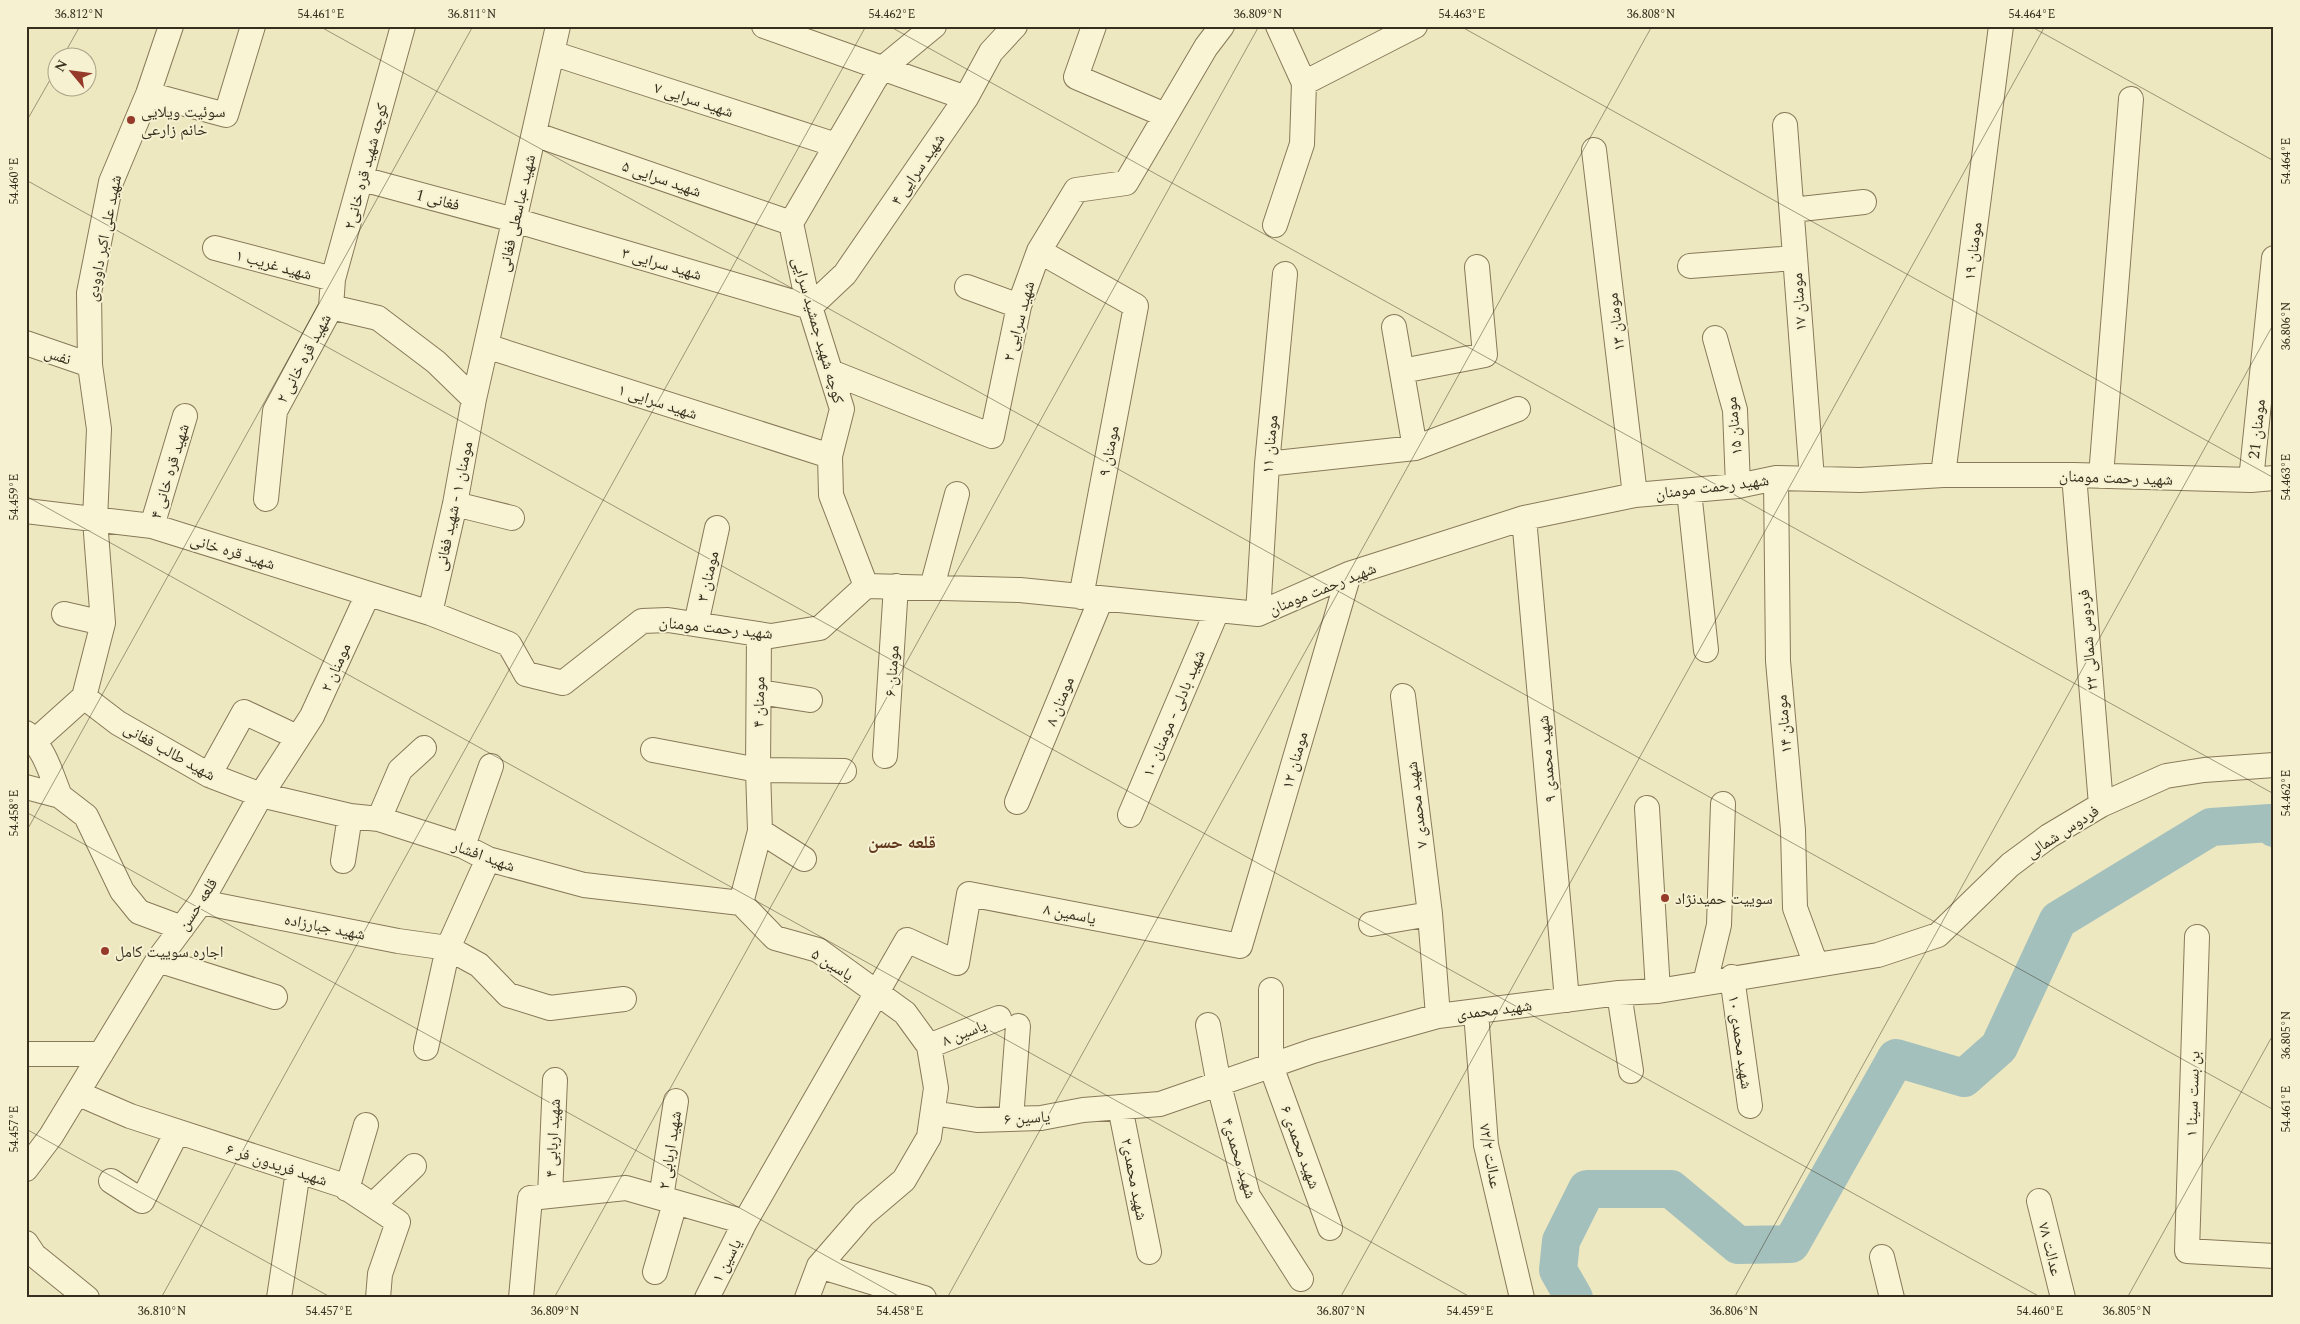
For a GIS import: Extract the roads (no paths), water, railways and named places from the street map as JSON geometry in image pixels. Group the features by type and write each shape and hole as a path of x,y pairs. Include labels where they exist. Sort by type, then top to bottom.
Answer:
{"street":[{"name":"شهید علی اکبر داوودی","path":"84,697 103,623 95,520 99,430 90,365 89,293 111,182 148,94 172,26"},
{"path":"148,94 226,115 253,26"},
{"name":"کوچه شهید قره خانی۲","path":"331,306 333,279 403,26"},
{"name":"شهید عباسعلی فغانی","path":"474,399 558,26"},
{"path":"764,26 966,98"},
{"path":"791,223 883,68 934,26"},
{"name":"شهید سرایی ۴","path":"810,307 845,274 966,98 991,52 1015,26"},
{"path":"1094,26 1076,77 1166,115"},
{"name":"شهید سرایی ۲","path":"831,372 992,436 1018,306 1039,251 1076,190 1126,182 1206,47 1222,26"},
{"path":"1275,225 1302,144 1304,83 1278,26"},
{"path":"1304,83 1415,26"},
{"name":"مومنان ۱۹","path":"1943,475 2001,26"},
{"name":"شهید سرایی ۷","path":"552,53 836,145"},
{"path":"2101,476 2131,98"},
{"name":"مومنان ۱۷","path":"1785,125 1812,479"},
{"name":"شهید سرایی ۵","path":"534,134 791,223"},
{"name":"مومنان ۱۳","path":"1594,150 1635,495"},
{"name":"فغانی 1","path":"362,179 514,220"},
{"path":"1792,210 1864,202"},
{"name":"شهید سرایی ۳","path":"514,220 810,307"},
{"name":"کوچه شهید جمشید سرایی","path":"791,223 810,307 842,409 830,456 831,495 866,586"},
{"name":"۱ شهید غریب","path":"215,248 333,279"},
{"name":"مومنان ۹","path":"1039,251 1136,306 1091,598"},
{"path":"1690,266 1795,258"},
{"name":"مومنان 21","path":"2250,480 2274,258"},
{"path":"1402,371 1485,355 1477,267"},
{"name":"مومنان ۱۱","path":"1258,614 1267,464 1285,274"},
{"path":"967,287 1018,306"},
{"path":"331,306 378,318 436,362 474,399"},
{"name":"۲ شهید قره خانی","path":"266,499 275,411 331,306"},
{"path":"1394,327 1415,448"},
{"name":"مومنان ۱۵","path":"1715,338 1735,410 1738,486"},
{"name":"نفس","path":"26,343 90,365"},
{"name":"شهید سرایی ۱","path":"486,346 830,456"},
{"name":"مومنان ۱ - شهید فغانی","path":"430,614 455,504 474,399"},
{"path":"1267,464 1415,448 1518,409"},
{"name":"۴ شهید قره خانی","path":"152,526 185,416"},
{"name":"شهید رحمت مومنان","path":"368,594 430,614 509,644 526,674 563,683 642,621 668,620 771,636 820,628 866,586 1020,590 1258,614 1349,574 1524,518 1635,495 1689,492 1738,486 1776,478 1860,480 1943,475 2074,475 2250,480 2274,478"},
{"name":"فردوس شمالی ۲۲","path":"2074,475 2101,805"},
{"name":"مومنان ۱۴","path":"1776,478 1778,661 1793,830 1795,908 1816,965"},
{"path":"1689,492 1706,650"},
{"path":"932,587 957,494"},
{"path":"455,504 512,518"},
{"name":"شهید قره خانی","path":"26,511 152,526 368,594"},
{"name":"۹ شهید محمدی","path":"1524,518 1567,1000"},
{"name":"مومنان ۳","path":"696,624 717,528"},
{"name":"مومنان ۱۲","path":"1240,946 1349,574"},
{"name":"مومنان ۶","path":"885,756 896,586"},
{"name":"۲ مومنان","path":"297,738 312,716 368,594"},
{"name":"مومنان ۸","path":"1017,802 1091,598"},
{"name":"شهید بادلی - مومنان ۱۰","path":"1130,815 1217,611"},
{"path":"64,614 103,623"},
{"name":"۴ مومنان","path":"741,903 760,832 758,770 759,634"},
{"path":"758,692 810,700"},
{"name":"شهید محمدی ۷","path":"1402,696 1430,914 1438,1016"},
{"path":"60,796 46,760 31,737 84,697"},
{"name":"شهید طالب فغانی","path":"84,697 118,723 209,775 261,795"},
{"path":"209,775 244,712 297,738"},
{"name":"قلعه حسن","path":"26,1168 51,1136 158,960 201,902 261,795 297,738"},
{"path":"379,819 400,770 424,748"},
{"path":"653,750 758,770 844,771"},
{"name":"فردوس شمالی","path":"1878,956 1938,935 2010,865 2049,836 2101,805 2166,776 2204,770 2274,764"},
{"path":"463,846 491,766"},
{"path":"26,787 60,796 86,816 122,892 139,912 182,928"},
{"name":"شهید افشار","path":"261,795 350,816 379,819 463,846 488,859 584,885 741,903"},
{"path":"1705,982 1719,925 1723,804"},
{"path":"1647,808 1658,991"},
{"path":"344,861 350,816"},
{"path":"760,832 804,859"},
{"path":"426,1048 448,948 488,859"},
{"name":"یاسمین ۸","path":"957,963 969,894 1240,946"},
{"name":"شهید جبارزاده","path":"201,902 398,941 448,948"},
{"name":"یاسین ۵","path":"741,903 775,938 818,950 905,1013 929,1046"},
{"path":"1371,924 1430,914"},
{"name":"۱ بن بست سینا","path":"2197,937 2187,1251 2274,1256"},
{"name":"یاسین ۱","path":"707,1298 745,1222 908,940 957,963"},
{"path":"448,948 479,965 508,996 550,1008 624,999"},
{"name":"شهید محمدی","path":"1120,1107 1160,1104 1313,1052 1438,1016 1619,993 1658,991 1732,977 1878,956"},
{"path":"158,960 275,997"},
{"name":"۱۰ شهید محمدی","path":"1732,977 1750,1106"},
{"path":"1271,990 1271,1066"},
{"path":"1619,993 1631,1071"},
{"name":"عدالت ۷۲/۲","path":"1476,1012 1486,1145 1522,1298"},
{"name":"یاسین ۸","path":"929,1046 1009,1022 1011,1119"},
{"name":"شهید محمدی۴","path":"1208,1025 1219,1085 1248,1196 1301,1279"},
{"path":"807,1298 819,1266 864,1214 904,1180 929,1137 936,1088 929,1046"},
{"path":"26,1054 101,1054"},
{"name":"۶ شهید محمدی","path":"1271,1066 1330,1228"},
{"name":"شهید اربابی ۴","path":"521,1298 540,1197 555,1080"},
{"name":"شهید فریدون فر ۶","path":"77,1092 130,1116 347,1189 398,1222 380,1274 378,1298"},
{"name":"شهید اربابی ۲","path":"655,1272 668,1201 676,1100"},
{"name":"یاسین ۶","path":"932,1113 978,1120 1011,1119 1041,1118 1083,1110 1120,1107"},
{"name":"شهید محمدی۲","path":"1120,1107 1149,1252"},
{"path":"347,1189 366,1125"},
{"path":"111,1181 142,1201 176,1132"},
{"path":"373,1206 414,1166"},
{"path":"279,1298 298,1171"},
{"path":"540,1197 626,1188 745,1222"},
{"name":"۷۸ عدالت","path":"2039,1201 2063,1298"},
{"path":"26,1243 34,1255 87,1298"},
{"path":"1882,1257 1892,1298"},
{"path":"819,1266 924,1298"}],"waterway":[{"path":"1574,1298 1558,1270 1561,1241 1587,1189 1671,1189 1738,1245 1791,1244 1896,1058 1964,1078 1999,1047 2058,920 2211,827 2270,823 2274,828"}],"place":[{"name":"سوئیت ویلایی خانم زارعی","path":"131,120"},
{"name":"سوییت حمیدنژاد","path":"1665,898"},
{"name":"اجاره سوییت کامل","path":"105,951"}],"district":[{"name":"قلعه حسن","path":"902,842"}]}
